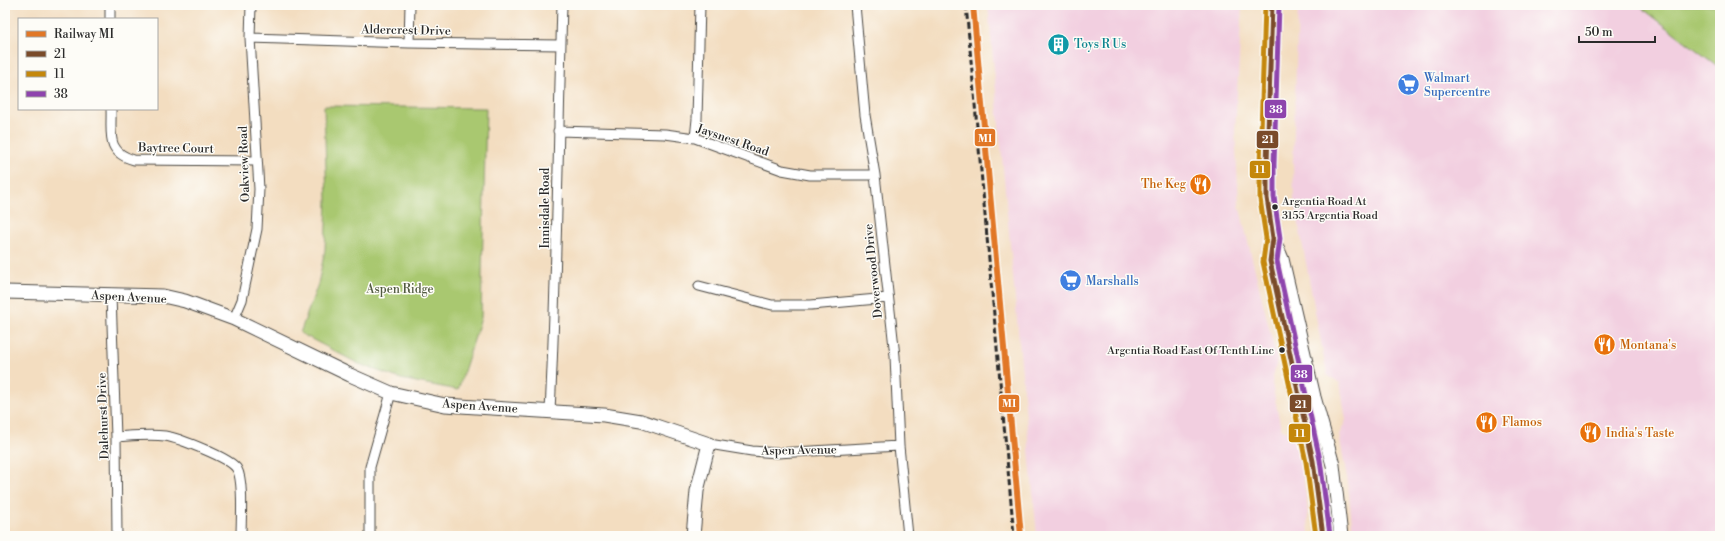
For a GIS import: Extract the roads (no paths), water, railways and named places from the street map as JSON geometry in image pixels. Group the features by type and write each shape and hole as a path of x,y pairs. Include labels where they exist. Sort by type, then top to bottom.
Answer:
{"street":[{"path":"110,5 110,18"},
{"name":"Oakview Road","path":"234,319 242,300 257,230 259,189 250,38 251,5"},
{"path":"409,43 410,5"},
{"name":"Innisdale Road","path":"550,411 557,263 558,130 562,5"},
{"path":"695,138 697,119 700,5"},
{"name":"Doverwood Drive","path":"855,5 866,115 895,356 899,446 908,536"},
{"path":"1272,5 1267,198 1273,238 1282,258 1314,397 1333,465 1341,536"},
{"name":"Aldercrest Drive","path":"250,38 409,43 561,45"},
{"name":"Baytree Court","path":"111,110 112,144 116,152 124,158 134,160 257,161"},
{"name":"Jaysnest Road","path":"558,130 665,134 695,138 782,170 810,175 874,175"},
{"path":"1273,238 1270,261 1313,461 1323,536"},
{"path":"699,286 772,305 811,305 888,298"},
{"name":"Aspen Avenue","path":"5,292 111,296 163,296 185,301 234,319 350,376 391,393 445,405 604,415 641,421 709,444 752,451 777,453 899,446"},
{"name":"Dalehurst Drive","path":"111,296 116,437 117,536"},
{"path":"370,536 370,467 391,393"},
{"path":"116,437 165,436 184,441 227,460 237,468 240,478 241,536"},
{"path":"693,536 697,491 709,444"}],"railway":[{"path":"966,5 1014,536"}],"rail line":[{"name":"MI","path":"973,5 1021,536"}],"place":[{"name":"Toys R Us","path":"1059,44"},
{"name":"Walmart Supercentre","path":"1409,85"},
{"name":"The Keg","path":"1201,184"},
{"name":"Argentia Road At 3155 Argentia Road","path":"1275,207"},
{"name":"Marshalls","path":"1071,281"},
{"name":"Montana's","path":"1604,345"},
{"name":"Argentia Road East Of Tenth Line","path":"1282,350"},
{"name":"Flamos","path":"1487,422"},
{"name":"India's Taste","path":"1591,433"}],"park label":[{"name":"Aspen Ridge","path":"400,289"}]}
